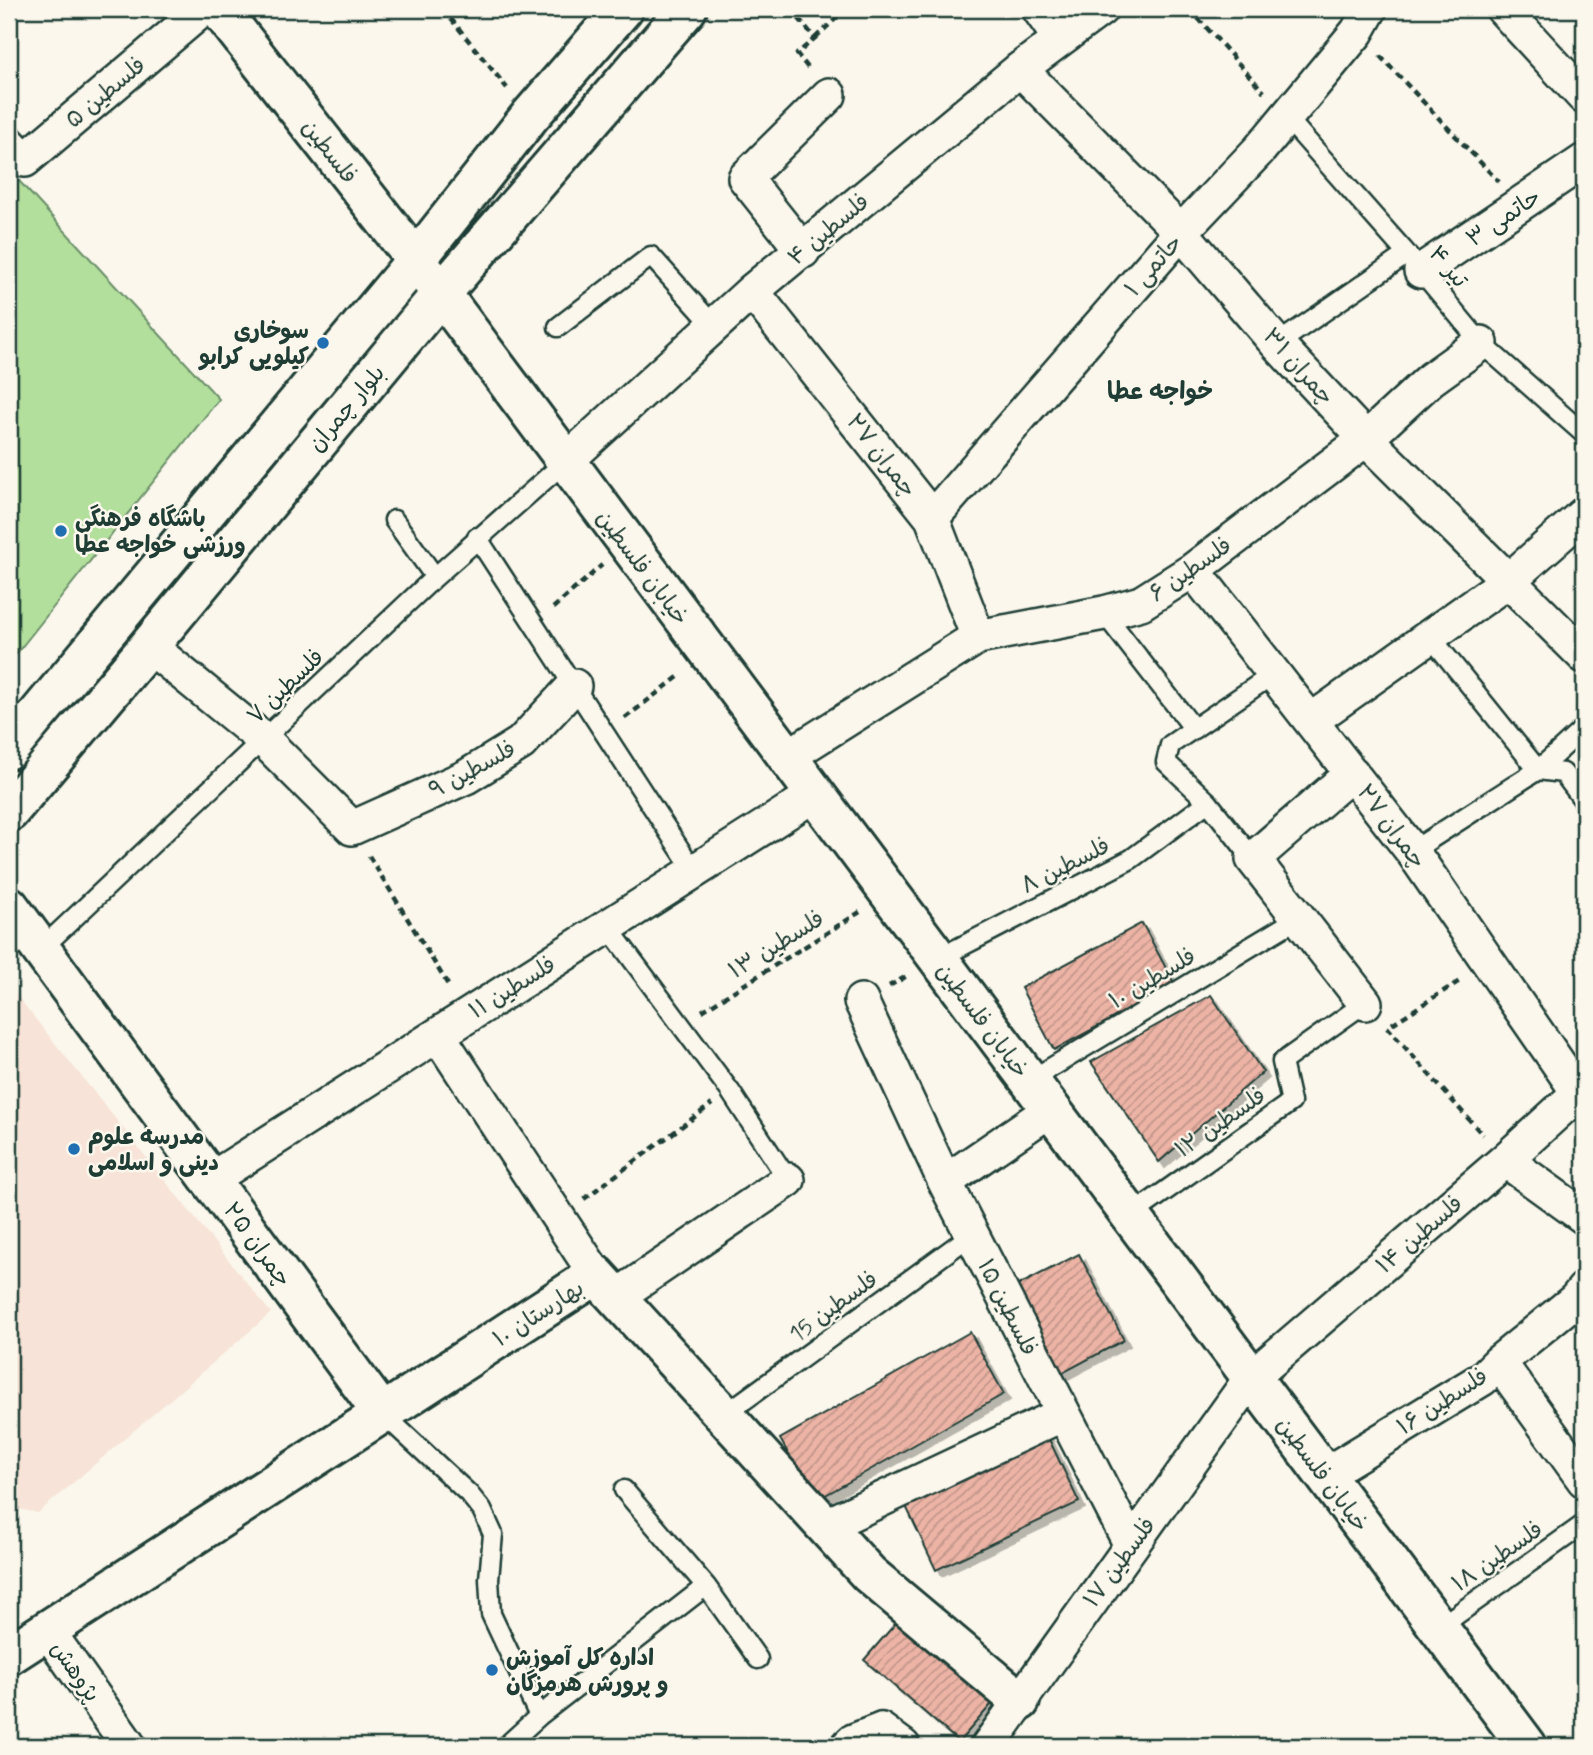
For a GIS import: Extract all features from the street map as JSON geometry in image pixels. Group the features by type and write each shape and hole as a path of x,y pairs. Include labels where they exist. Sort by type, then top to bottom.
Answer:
{"street":[{"name":"فلسطین ۵","path":"9,143 25,160 203,9"},
{"name":"فلسطین","path":"219,9 416,260 440,295"},
{"name":"بلوار چمران","path":"9,749 416,260 530,116 623,9"},
{"name":"بلوار چمران","path":"9,812 440,295 687,9"},
{"path":"1039,9 1060,39"},
{"name":"فلسطین ۴","path":"565,463 752,291 1020,69 1101,9"},
{"path":"1503,9 1584,97"},
{"name":"حاتمی ۱","path":"932,519 1181,232 1287,118 1364,21"},
{"name":"چمران ۳۱","path":"1020,69 1181,232 1278,344 1366,439 1584,656"},
{"path":"803,251 745,178 829,95"},
{"name":"حاتمی ۳","path":"1414,262 1521,205 1584,162"},
{"name":"چمران ۲۷","path":"752,291 932,519 978,637"},
{"name":"خیابان فلسطین","path":"440,295 1527,1746"},
{"name":"فلسطین ۶","path":"787,757 978,637 1104,614 1141,603 1193,570 1366,439 1431,379 1481,344"},
{"path":"1312,720 1508,580 1584,514"},
{"name":"چمران ۲۷","path":"1193,570 1412,851 1581,1090"},
{"path":"149,646 264,740 352,828"},
{"name":"فلسطین ۹","path":"352,828 466,777 522,743 574,686"},
{"path":"1352,773 1253,859 1365,1003"},
{"name":"فلسطین ۱۱","path":"211,1180 814,795"},
{"name":"چمران ۲۵","path":"9,906 382,1413"},
{"name":"فلسطین ۱۵","path":"861,1001 971,1236 1131,1545"},
{"path":"438,1035 606,1286 788,1180"},
{"name":"فلسطین ۱۴","path":"1251,1378 1505,1160 1581,1090"},
{"path":"945,1182 1039,1095"},
{"path":"1505,1160 1584,1217"},
{"name":"بهارستان ۱۰","path":"9,1655 382,1413 606,1286 869,1574 1020,1701"},
{"name":"فلسطین ۱۶","path":"1324,1475 1482,1380 1499,1362 1584,1289"},
{"path":"1499,1362 1584,1480"},
{"name":"فلسطین ۱۷","path":"988,1746 1251,1378"},
{"path":"825,1526 1063,1414"},
{"name":"پژوهش","path":"47,1630 130,1746"},
{"path":"848,1746 853,1741 881,1730 903,1746"}],"lane":[{"name":"تیر ۴","path":"1287,118 1414,262 1481,344 1584,434"},
{"path":"558,327 651,256 714,326"},
{"path":"1278,344 1414,262"},
{"name":"فلسطین ۷","path":"41,949 477,537 565,463"},
{"path":"394,520 435,577"},
{"path":"477,537 694,871"},
{"path":"1104,614 1194,729"},
{"path":"1430,636 1538,770 1563,773 1584,801"},
{"path":"1253,859 1208,802 1166,762 1170,745 1275,673"},
{"path":"1412,851 1538,770 1584,728"},
{"name":"فلسطین ۸","path":"937,959 1131,859 1208,802"},
{"name":"فلسطین ۱۰","path":"1039,1095 1300,918"},
{"path":"608,926 730,1091 788,1180"},
{"name":"فلسطین ۱۲","path":"1130,1216 1291,1102 1282,1062 1365,1003"},
{"name":"فلسطین 15","path":"724,1415 971,1236"},
{"path":"382,1413 469,1493 482,1510 493,1534 489,1579 491,1614 539,1716"},
{"path":"624,1490 706,1586 758,1658"},
{"name":"فلسطین ۱۸","path":"1438,1628 1584,1524"},
{"path":"506,1746 539,1716 706,1586"}],"path":[{"path":"443,9 530,116"},
{"path":"791,9 816,38"},
{"path":"829,95 797,54 846,9"},
{"path":"1190,9 1287,118"},
{"path":"1364,21 1521,205"},
{"path":"534,625 626,543"},
{"path":"605,734 708,653"},
{"path":"352,828 467,1015"},
{"name":"فلسطین ۱۳","path":"680,1025 890,894"},
{"path":"861,1001 937,959"},
{"path":"1387,1027 1488,962"},
{"path":"1365,1003 1505,1160"},
{"path":"559,1218 730,1091"}],"shaded area":[{"name":"مدرسه علوم دینی و اسلامی","path":"9,986 271,1313 38,1513 9,1507"}],"green space":[{"name":"باشگاه فرهنگی ورزشی خواجه عطا","path":"9,170 219,399 9,663"}],"building":[{"path":"1142,923 1175,985 1054,1050 1021,988"},
{"path":"1211,995 1263,1072 1159,1162 1091,1062"},
{"path":"1079,1254 1124,1340 1055,1377 1009,1290"},
{"path":"970,1332 1004,1394 815,1501 780,1439"},
{"path":"1047,1435 1079,1502 936,1570 904,1502"},
{"path":"920,1595 1015,1677 959,1742 864,1660"}],"place":[{"name":"سوخاری کیلویی کرابو","path":"323,343"},
{"name":"باشگاه فرهنگی ورزشی خواجه عطا","path":"61,531"},
{"name":"مدرسه علوم دینی و اسلامی","path":"74,1149"},
{"name":"اداره کل آموزش و پرورش هرمزگان","path":"492,1670"}],"district":[{"name":"خواجه عطا","path":"1160,391"}]}
